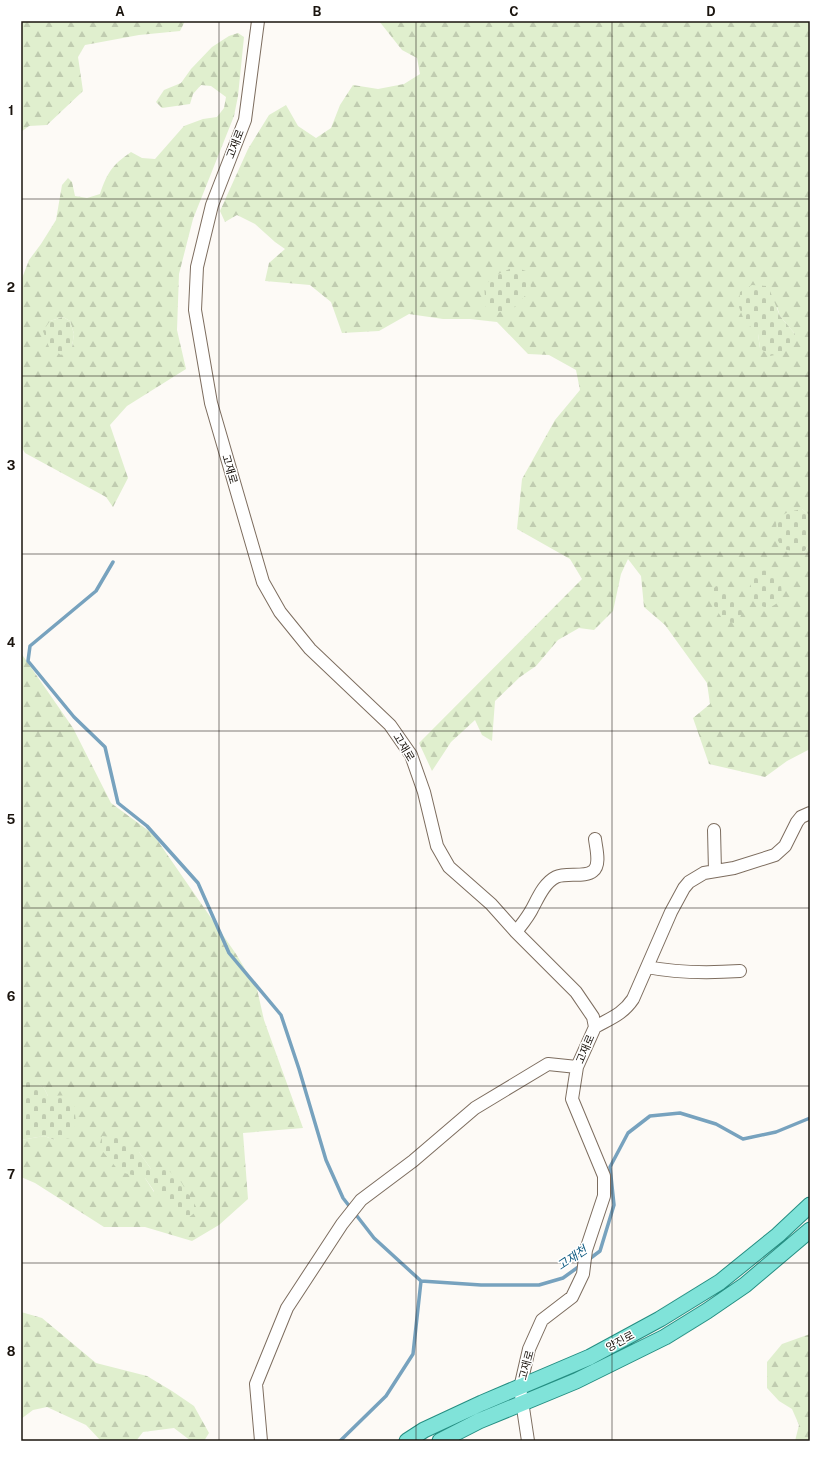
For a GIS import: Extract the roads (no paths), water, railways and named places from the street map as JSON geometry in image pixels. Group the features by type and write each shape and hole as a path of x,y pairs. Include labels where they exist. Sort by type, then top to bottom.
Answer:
{"main road":[{"name":"양진로","path":"407,1441 424,1430 482,1403 590,1357 660,1319 720,1282 778,1235 810,1205"},
{"name":"양진로","path":"440,1441 479,1421 576,1381 665,1337 745,1285 810,1230"}],"street":[{"name":"고재로","path":"258,21 245,120 212,205 197,267 195,310 211,404 263,582 280,612 310,649 390,725 411,755 424,792 437,846 449,868 491,904 516,932 576,992 593,1017 595,1027 578,1067 572,1099 604,1176 604,1196 586,1250 583,1274 572,1297 542,1320 529,1349 520,1388 528,1441"},
{"path":"595,1027 620,1014 626,1009 633,999 671,912 684,888 689,882 704,873 734,868 775,855 785,846 797,822 810,812"},
{"path":"714,830 715,871"},
{"path":"516,932 542,891 556,877 590,873 593,871 597,864 595,839"},
{"path":"647,967 660,970 701,972 740,971"},
{"path":"261,1441 256,1384 287,1308 342,1224 361,1200 414,1161 475,1108 548,1064 578,1067"}],"waterway":[{"path":"113,562 96,591 30,646 28,661 74,717 105,747 118,803 147,826 198,883 229,953 281,1015 326,1160 343,1198 374,1238 421,1281"},
{"name":"고재천","path":"588,1260 600,1251 614,1205 610,1167 628,1133 650,1116 680,1113 716,1124 743,1139 776,1132 810,1118"},
{"name":"고재천","path":"340,1441 386,1396 413,1354 421,1281 481,1285 539,1285 563,1278 581,1265"}]}
